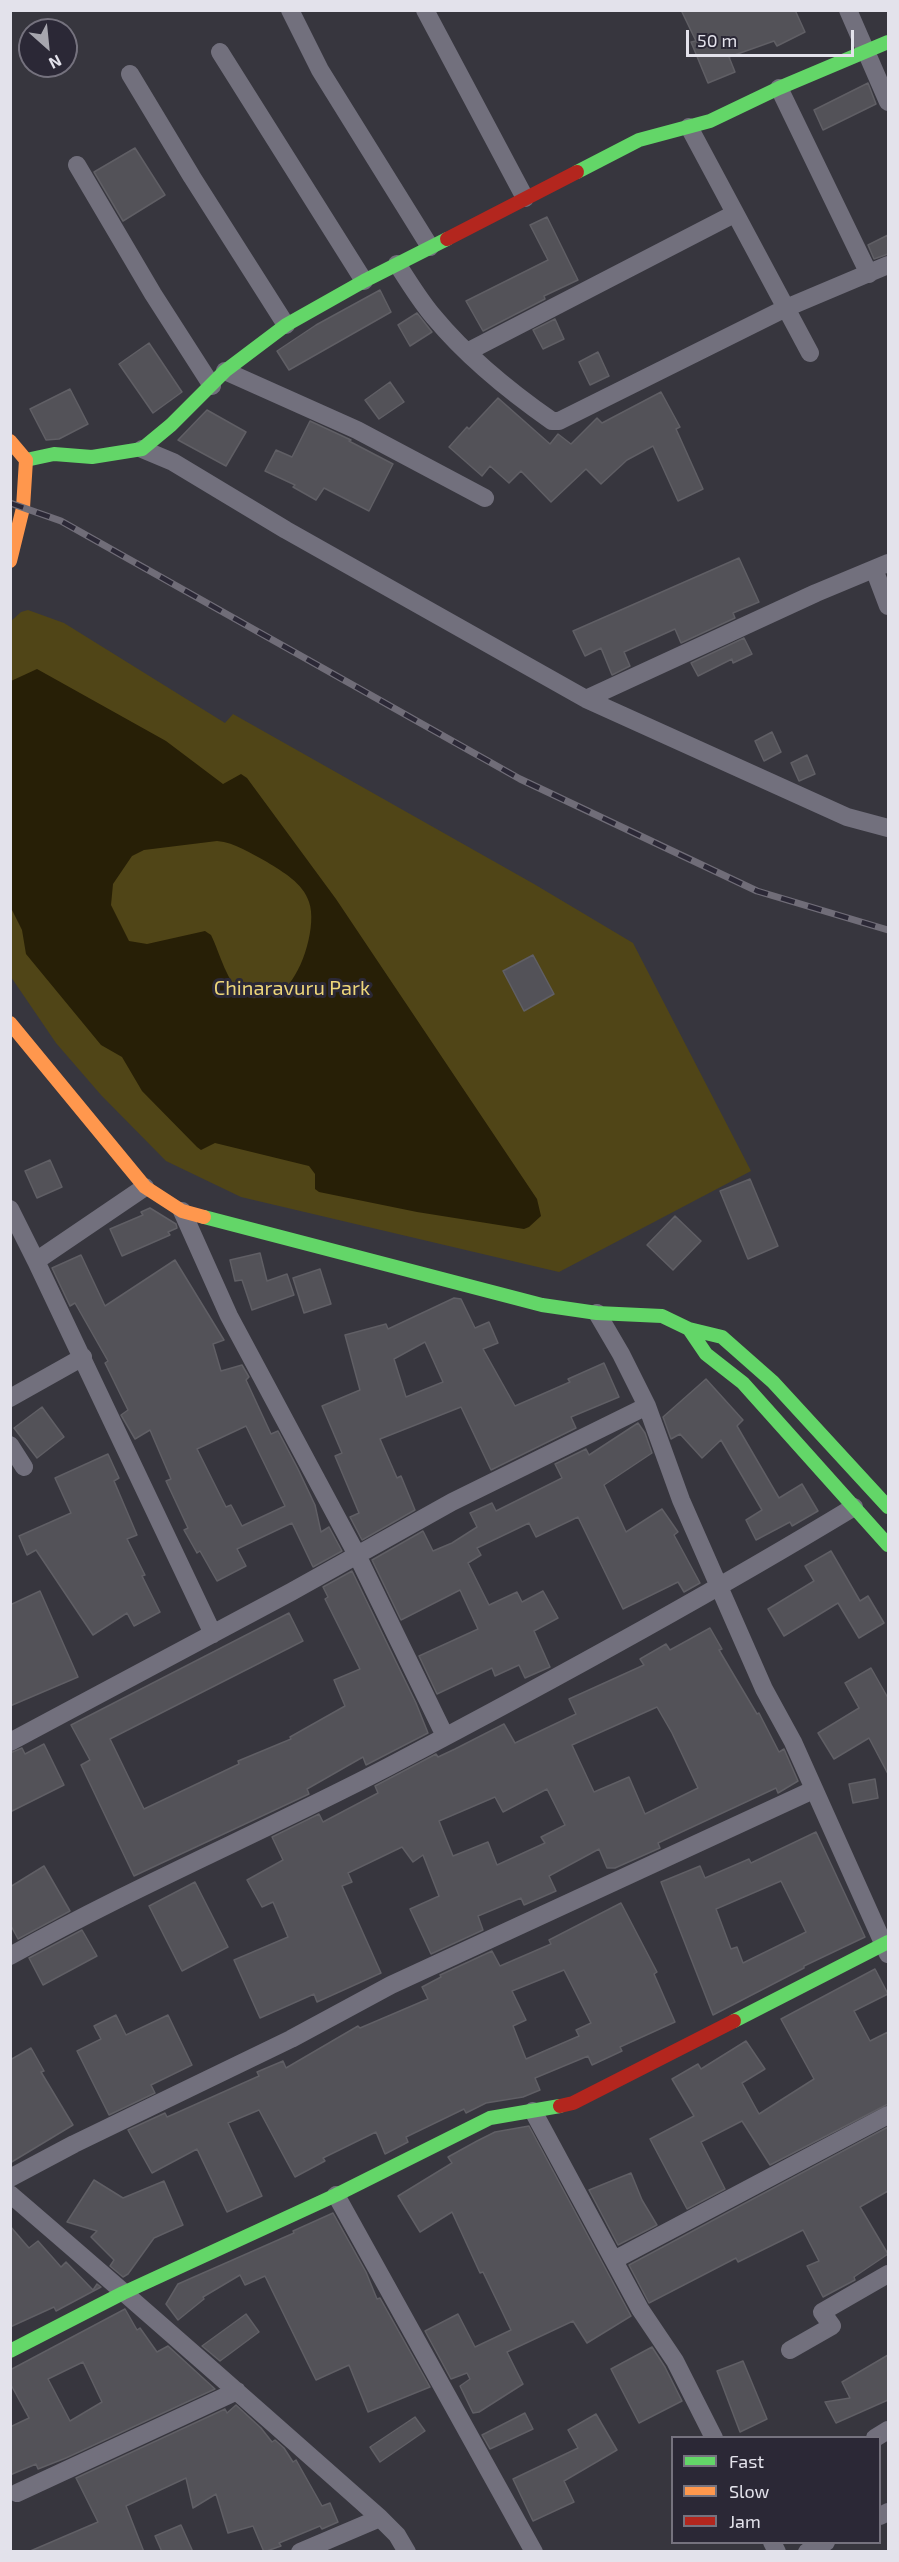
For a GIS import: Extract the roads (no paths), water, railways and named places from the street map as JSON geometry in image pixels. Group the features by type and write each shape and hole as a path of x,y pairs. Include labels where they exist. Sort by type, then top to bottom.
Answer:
{"street":[{"path":"290,10 320,70 430,247"},
{"path":"425,10 525,198"},
{"path":"848,10 888,102"},
{"path":"142,449 212,386 225,371 286,324 397,264 639,140 710,121 779,88 888,42"},
{"path":"220,52 265,128 363,282"},
{"path":"130,74 192,177 286,324"},
{"path":"779,88 869,274"},
{"path":"689,127 810,352"},
{"path":"76,165 147,284 212,386"},
{"path":"467,352 734,214"},
{"path":"397,264 435,319 467,352 512,393 552,421 559,421 786,308 888,265"},
{"path":"225,371 357,430 485,498"},
{"path":"10,441 26,460 23,508 10,561"},
{"path":"26,460 54,454 92,456 142,449 174,462 286,530 586,699 847,817 888,828"},
{"path":"586,699 816,593 881,566 888,606"},
{"path":"10,1023 145,1187 182,1211 542,1305 597,1313 662,1316 689,1329 722,1337 773,1382 888,1507"},
{"path":"36,1261 145,1187"},
{"path":"10,1209 83,1357 213,1634"},
{"path":"182,1211 229,1316 357,1555 445,1736"},
{"path":"10,2351 123,2294 336,2195 490,2118 510,2112 555,2109 573,2103 887,1948 793,1742 764,1689 681,1500 647,1406 597,1313"},
{"path":"689,1329 706,1354 743,1383 888,1545"},
{"path":"10,1398 83,1357"},
{"path":"10,1742 213,1634 452,1502 647,1406"},
{"path":"10,1445 24,1467"},
{"path":"10,1956 76,1919 387,1767 720,1588 854,1507"},
{"path":"10,2178 74,2144 291,2039 391,1985 813,1790"},
{"path":"533,2111 640,2309 675,2361 713,2436"},
{"path":"614,2260 888,2115"},
{"path":"10,2194 123,2294 169,2330 380,2518 397,2535 407,2552"},
{"path":"336,2195 534,2552"},
{"path":"790,2350 832,2326 822,2312 888,2274"},
{"path":"17,2493 237,2391"},
{"path":"300,2552 380,2518"},
{"path":"807,2552 822,2544"}],"railway":[{"path":"10,503 61,521 520,779 757,891 888,930"}],"park label":[{"name":"Chinaravuru Park","path":"292,988"}]}
